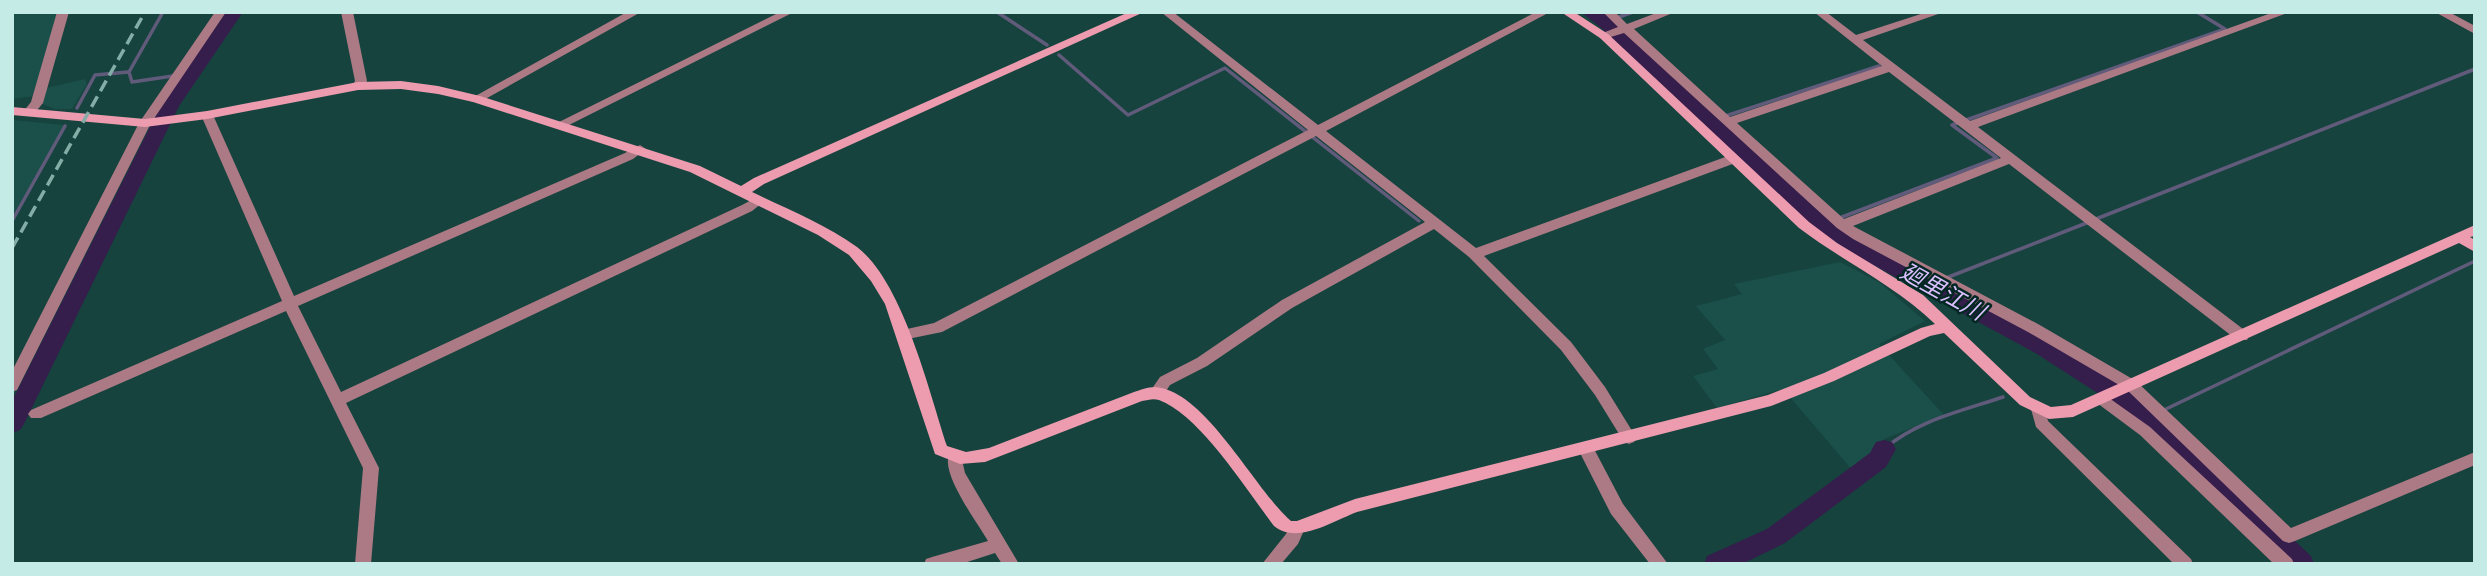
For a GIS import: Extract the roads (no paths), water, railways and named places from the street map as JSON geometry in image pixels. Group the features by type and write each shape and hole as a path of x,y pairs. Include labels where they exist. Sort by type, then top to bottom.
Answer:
{"street":[{"path":"29,112 37,103 63,12"},
{"path":"12,386 145,123 221,12"},
{"path":"347,12 361,81 358,86"},
{"path":"476,99 636,12"},
{"path":"561,124 789,12"},
{"path":"743,191 760,181 1139,12"},
{"path":"1166,12 1312,133 1436,222 1474,254 1566,346 1600,391 1629,438"},
{"path":"903,335 937,328 1545,12"},
{"path":"1566,12 1606,35 1804,225 1832,246 1918,299 2025,401 2039,409 2060,414 2102,399 2475,230"},
{"path":"1606,35 1619,21 1670,12"},
{"path":"1819,12 2242,336"},
{"path":"1854,39 1939,12"},
{"path":"1965,122 2285,12"},
{"path":"2440,12 2475,31"},
{"path":"1619,21 1650,53 1842,225 2034,328 2131,386 2288,536 2475,458"},
{"path":"1724,119 1892,67"},
{"path":"12,111 145,123 207,115 358,86 401,85 438,89 476,99 640,149 695,169 743,191 823,232 854,253 876,277 892,304 941,450 955,459 971,460 992,454 1139,396 1157,393 1178,402 1197,418 1287,527 1297,528 1355,506 1771,400 1829,377 1926,332 1947,327"},
{"path":"207,115 290,303 371,468 363,564"},
{"path":"36,415 616,162 640,149"},
{"path":"1842,225 2012,158"},
{"path":"1474,254 1733,159"},
{"path":"338,400 759,200"},
{"path":"1157,393 1166,381 1202,362 1287,304 1436,222"},
{"path":"2460,237 2475,247"},
{"path":"2102,399 2146,431 2286,564"},
{"path":"2039,409 2042,423 2185,564"},
{"path":"1586,449 1616,509 1660,564"},
{"path":"955,459 957,474 1011,564"},
{"path":"1270,564 1292,539 1297,528"},
{"path":"932,564 983,551 998,544"}],"waterway":[{"path":"163,12 129,72 132,82 193,73"},
{"path":"12,424 170,105 235,12"},
{"path":"997,12 1047,45"},
{"name":"廻里江川","path":"1589,12 1605,22 1823,225 1864,251 2045,348 2124,398 2149,417 2302,564"},
{"path":"1605,22 1633,12"},
{"path":"1842,217 1997,158 1952,125 2225,29 2197,12"},
{"path":"1059,55 1128,115 1225,68 1419,221"},
{"path":"1710,121 1879,66"},
{"path":"2096,219 2475,69"},
{"path":"77,108 95,75 128,72"},
{"path":"12,221 65,126"},
{"name":"廻里江川","path":"1823,225 1829,222"},
{"path":"1946,278 2089,222"},
{"path":"2164,410 2475,261"},
{"name":"廻里江川","path":"1930,285 1939,281"},
{"path":"1884,449 1926,423 2003,397"},
{"path":"2149,417 2157,413"},
{"path":"1716,564 1776,536 1878,460 1884,449"}],"railway":[{"path":"12,248 145,12"}]}
